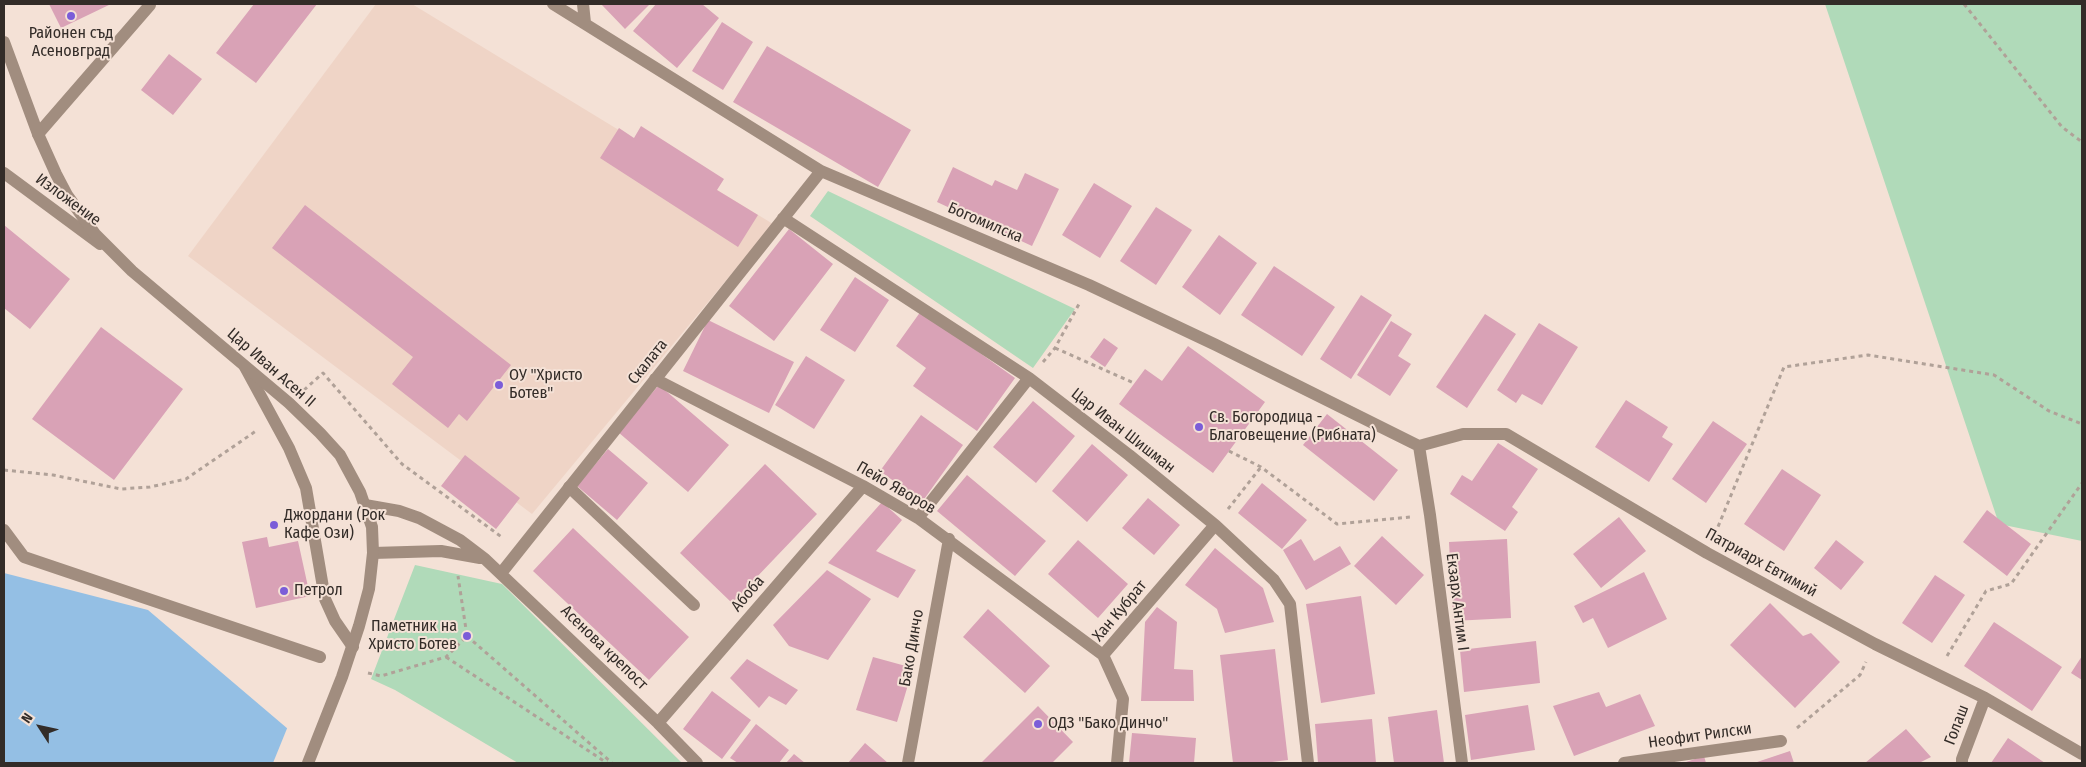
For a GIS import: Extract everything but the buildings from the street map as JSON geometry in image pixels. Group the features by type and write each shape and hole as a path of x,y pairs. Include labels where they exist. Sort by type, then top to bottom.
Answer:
{"street":[{"name":"Богомилска","path":"553,4 820,171 1089,285 1216,345 1419,446"},
{"path":"583,4 585,23"},
{"path":"38,134 150,5"},
{"name":"Цар Иван Асен II","path":"4,42 38,134 67,195 95,234 114,254 289,403 340,455 366,505 372,528 373,553 369,589 353,647 308,763"},
{"name":"Скалата","path":"502,572 820,171"},
{"name":"Изложение","path":"4,173 114,254"},
{"name":"Цар Иван Шишман","path":"783,218 1029,378 1129,455 1215,525 1274,580 1290,604 1308,763"},
{"path":"245,367 288,448 306,488 325,598 335,621 353,647"},
{"path":"918,518 1029,378"},
{"name":"Пейо Яворов","path":"655,380 863,486 918,518 949,539 1103,655"},
{"name":"Патриарх Евтимий","path":"1419,446 1463,434 1506,434 1707,553 1875,644 1985,698 2082,754"},
{"name":"Екзарх Антим I","path":"1419,446 1430,515 1462,763"},
{"name":"Абоба","path":"658,723 863,486"},
{"path":"570,487 694,605"},
{"name":"Асенова крепост","path":"366,505 399,511 419,518 460,540 502,572 697,763"},
{"name":"Хан Кубрат","path":"1117,763 1123,699 1103,655 1215,525"},
{"path":"4,530 24,557 320,657"},
{"name":"Бако Динчо","path":"908,763 949,539"},
{"name":"Асенова крепост","path":"373,553 441,551 485,559"},
{"name":"Голаш","path":"1962,763 1985,698"},
{"name":"Неофит Рилски","path":"1624,763 1781,741"}],"path":[{"path":"1964,4 2062,127 2082,142"},
{"path":"1029,378 1055,348 1089,285"},
{"path":"1055,348 1134,384"},
{"path":"1707,553 1784,367 1868,355 1994,375 2049,411 2082,424"},
{"path":"1229,451 1261,467 1336,524 1430,515"},
{"path":"1230,507 1261,467"},
{"path":"1937,674 1986,592 2011,584 2082,484"},
{"path":"455,553 467,636 612,763"},
{"path":"368,673 381,676 446,657 467,636"},
{"path":"446,657 606,763"},
{"path":"1781,741 1860,675"}],"shaded area":[{"name":"ОУ \"Христо Ботев\"","path":"376,4 412,4 773,224 532,514 188,256"}],"green space":[{"path":"1825,4 2082,4 2082,541 1999,524"},
{"path":"828,191 1075,309 1033,368 810,216"},
{"path":"415,565 502,584 682,763 518,763 395,690 371,679"}],"water":[{"path":"4,573 148,610 328,763 4,763"}],"pier":[{"path":"288,726 330,761 331,763 273,763"}],"place":[{"name":"Районен съд Асеновград","path":"71,16"},
{"name":"ОУ \"Христо Ботев\"","path":"499,385"},
{"name":"Св. Богородица - Благовещение (Рибната)","path":"1199,427"},
{"name":"Джордани (Рок Кафе Ози)","path":"274,525"},
{"name":"Петрол","path":"284,591"},
{"name":"Паметник на Христо Ботев","path":"467,636"},
{"name":"ОДЗ \"Бако Динчо\"","path":"1038,724"}]}
